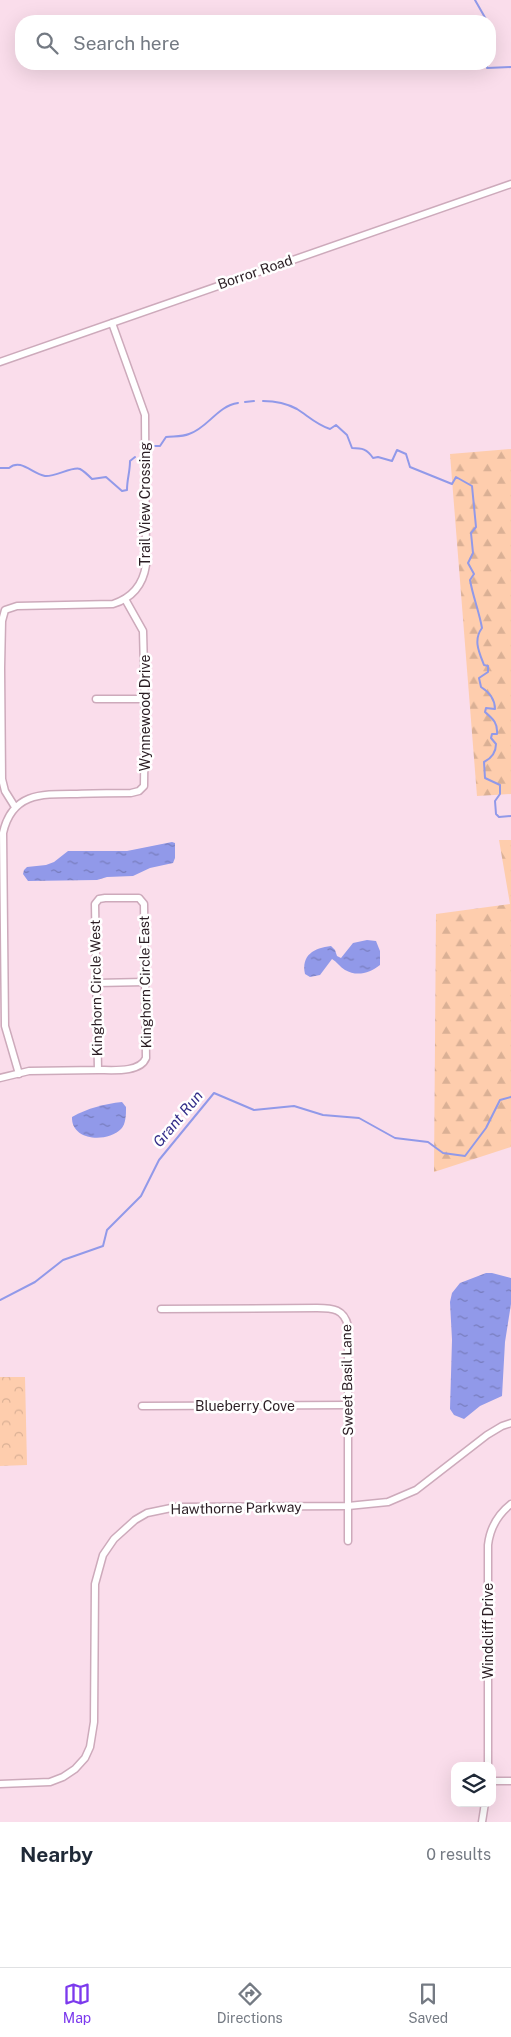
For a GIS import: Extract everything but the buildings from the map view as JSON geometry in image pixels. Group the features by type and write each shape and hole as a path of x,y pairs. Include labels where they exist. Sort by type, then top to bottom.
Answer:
{"street":[{"name":"Borror Road","path":"0,362 511,184"},
{"name":"Trail View Crossing","path":"112,323 142,407 146,428 146,565 140,584 126,599"},
{"path":"19,1074 5,1026 4,1008 3,833 8,817 15,807 5,791 2,779 2,621 5,610 17,606 96,606 113,604 126,599"},
{"name":"Wynnewood Drive","path":"15,807 33,796 47,794 132,793 142,789 145,782 143,631 126,599"},
{"path":"96,699 145,698"},
{"name":"Kinghorn Circle East","path":"98,1070 135,1068 144,1063 146,1058 144,904 139,898 120,897"},
{"name":"Kinghorn Circle West","path":"98,1070 95,904 99,899 120,897"},
{"path":"96,983 145,982"},
{"path":"0,1078 33,1071 98,1070"},
{"name":"Sweet Basil Lane","path":"161,1309 335,1308 347,1319 348,1541"},
{"name":"Blueberry Cove","path":"142,1406 348,1406"},
{"name":"Hawthorne Parkway","path":"0,1784 50,1782 63,1777 75,1769 85,1758 90,1747 94,1722 95,1584 103,1555 123,1529 147,1514 176,1507 378,1505 405,1497 431,1479 486,1435 511,1423"},
{"name":"Windcliff Drive","path":"488,1762 488,1545 492,1527 500,1514 511,1504"},
{"path":"496,1781 511,1781"},
{"path":"482,1822 484,1807"}],"green space":[{"path":"511,449 511,794 477,796 450,454"},
{"path":"499,840 511,840 511,1147 434,1172 436,914 510,904"},
{"path":"0,1377 25,1377 27,1465 0,1466"}],"water":[{"path":"175,843 173,863 150,868 133,876 107,877 97,880 28,881 23,874 27,867 54,862 68,851 127,851"},
{"path":"367,940 376,941 380,951 380,965 372,970 359,974 350,972 343,969 332,959 320,975 310,977 305,974 305,962 307,957 314,951 331,946 337,956 341,958 353,943"},
{"path":"122,1102 126,1107 125,1122 123,1127 115,1133 99,1138 91,1137 77,1131 73,1125 72,1117 84,1111"},
{"path":"486,1273 511,1278 511,1304 505,1342 502,1396 480,1406 464,1419 454,1415 450,1409 452,1340 450,1302 452,1293 460,1283"}],"waterway":[{"path":"475,0 484,15"},
{"path":"496,68 511,67"},
{"path":"245,402 254,401"},
{"path":"263,401 271,401 293,407 330,429 336,425 347,435 352,448 364,450 373,458 378,457 392,461 397,450 406,454 410,467 452,484 456,477 472,486 476,527 471,533 473,553 468,563 474,574 470,580 482,628 477,642 484,665 488,666 488,672 479,678 481,687 489,693 494,702 495,709 486,708 485,712 497,727 497,734 492,734 491,738 496,744 494,753 484,762 485,778 500,785 500,794 495,801 496,814 499,817 511,816"},
{"path":"154,446 160,446 166,437 183,436 196,431 224,408 238,403"},
{"path":"0,468 18,465 45,476 77,468 85,472 92,479 106,477 122,491 127,490 130,461 135,457"},
{"name":"Grant Run","path":"0,1300 35,1282 63,1260 103,1246 107,1230 141,1196 159,1160 214,1093 254,1110 294,1106 323,1115 359,1118 395,1138 428,1142 443,1153 465,1156 486,1128 500,1100 511,1097"}]}
